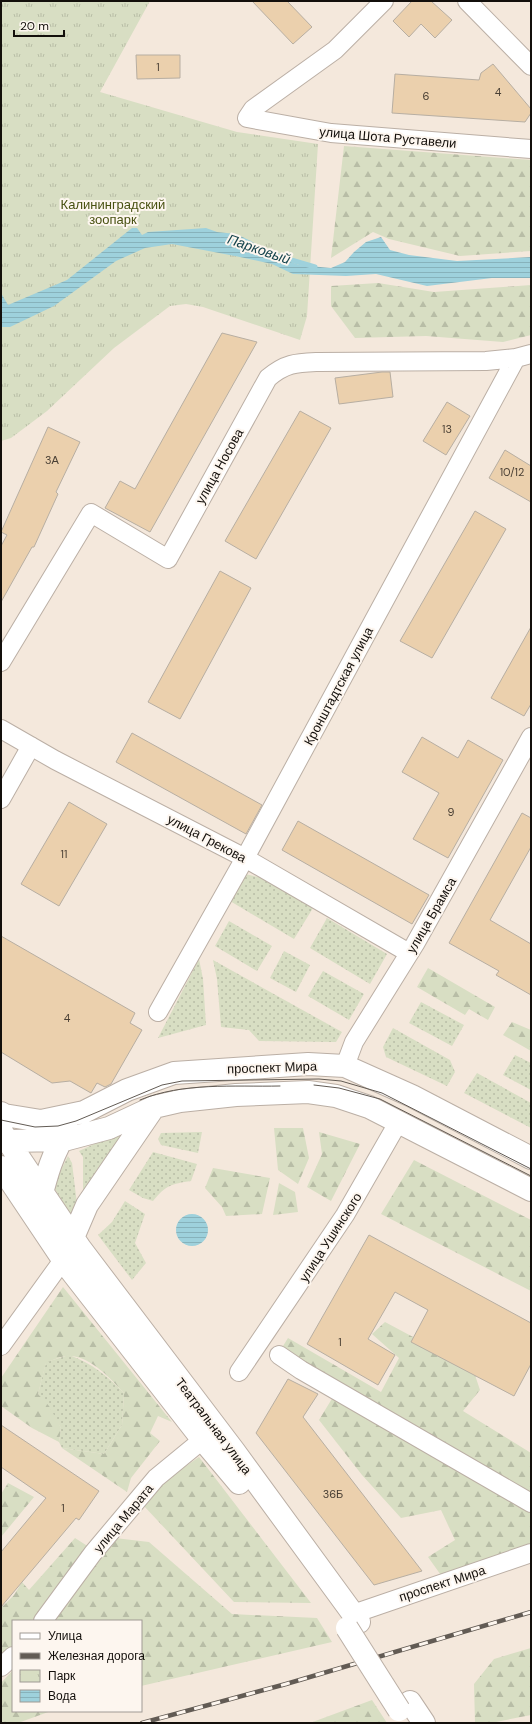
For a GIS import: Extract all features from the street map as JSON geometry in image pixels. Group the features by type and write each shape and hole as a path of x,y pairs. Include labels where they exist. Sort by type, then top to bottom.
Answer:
{"main road":[{"name":"проспект Мира","path":"1,1113 4,1115 41,1121 84,1112 127,1090 174,1073 308,1064 344,1066 370,1076 412,1096 531,1158"},
{"name":"улица Брамса","path":"336,1096 344,1066"},
{"name":"проспект Мира","path":"4,1136 62,1141 109,1128 154,1107 180,1100 236,1094 308,1092 336,1096 369,1107 399,1121 531,1190"},
{"name":"улица Ушинского","path":"399,1121 412,1096"},
{"path":"63,1260 87,1205 154,1107"},
{"path":"36,1219 45,1179 62,1141 84,1112"},
{"name":"Театральная улица","path":"4,1136 209,1434 241,1485 353,1621 406,1712 424,1723"},
{"name":"Театральная улица","path":"1,1167 63,1260 209,1434"}],"street":[{"name":"улица Шота Руставели","path":"384,1 334,50 253,109 247,118 331,133 531,149"},
{"path":"467,1 531,66"},
{"name":"улица Носова","path":"1,662 91,513 168,558 268,378 280,368 292,363 486,361 523,356"},
{"name":"Кронштадтская улица","path":"158,1012 523,356"},
{"name":"улица Грекова","path":"1,729 245,858 409,953"},
{"name":"улица Брамса","path":"344,1066 354,1042 409,953 531,737"},
{"path":"1,799 31,746"},
{"name":"улица Ушинского","path":"239,1372 345,1215 399,1121"},
{"path":"1,1346 63,1260"},
{"path":"279,1355 301,1370 531,1503"},
{"name":"улица Марата","path":"44,1620 93,1553 156,1478 209,1434"},
{"name":"проспект Мира","path":"353,1621 531,1553"},
{"path":"1,1667 12,1657"}],"green space":[{"name":"Калининградский зоопарк","path":"1,1 150,1 100,92 237,132 318,144 307,316 300,340 203,307 186,304 170,306 114,348 47,411 11,438 1,441"},
{"path":"344,146 531,160 531,251 460,256 389,239 373,232 331,258"},
{"path":"378,283 434,292 531,285 531,335 503,342 426,336 355,338 331,306 331,286"},
{"path":"245,874 262,878 313,908 294,939 230,901"},
{"path":"327,918 387,954 370,984 310,948"},
{"path":"229,921 272,946 257,971 215,946"},
{"path":"284,951 310,965 296,992 270,978"},
{"path":"199,959 203,979 206,1025 158,1038"},
{"path":"213,960 342,1032 336,1042 259,1041 249,1030 221,1027 217,979"},
{"path":"428,968 495,1007 488,1020 469,1009 465,1015 417,987"},
{"path":"323,971 364,994 349,1020 308,996"},
{"path":"421,1002 464,1025 452,1046 409,1023"},
{"path":"512,1022 531,1030 531,1051 503,1035"},
{"path":"393,1028 450,1060 455,1072 447,1086 386,1057 383,1047"},
{"path":"515,1055 531,1063 531,1090 503,1075"},
{"path":"477,1073 531,1103 531,1128 464,1093"},
{"path":"129,1128 83,1192 83,1157 79,1151"},
{"path":"274,1128 303,1128 309,1158 298,1184 278,1170"},
{"path":"202,1132 198,1153 161,1145 158,1139 161,1133"},
{"path":"319,1132 360,1144 331,1201 307,1187 322,1154"},
{"path":"153,1152 197,1164 191,1181 178,1183 165,1188 153,1201 143,1198 129,1190"},
{"path":"68,1156 72,1163 77,1204 71,1215 53,1186"},
{"path":"414,1160 531,1220 531,1291 381,1214"},
{"path":"213,1168 270,1178 262,1214 226,1216 222,1207 205,1188"},
{"path":"279,1183 295,1192 298,1212 273,1215"},
{"path":"125,1201 145,1214 135,1243 146,1263 132,1280 98,1235 112,1222"},
{"path":"63,1287 172,1422 158,1416 150,1433 160,1441 131,1478 127,1492 62,1448 104,1454 122,1425 124,1393 107,1375 93,1365 71,1356 65,1356 46,1363 38,1394 49,1406 61,1428 59,1442 32,1428 1,1406 1,1378"},
{"path":"385,1322 473,1369 480,1390 463,1411 531,1453 531,1496 337,1384 283,1346 288,1338 381,1392 399,1358 372,1334"},
{"path":"69,1355 85,1362 99,1371 124,1393 122,1425 104,1454 62,1448 59,1442 61,1428 38,1394 46,1362"},
{"path":"333,1397 531,1509 531,1546 443,1578 428,1557 455,1540 441,1510 401,1518 362,1475 319,1420"},
{"path":"199,1457 311,1603 234,1602 143,1505 163,1482"},
{"path":"8,1483 34,1497 1,1537 1,1494"},
{"path":"75,1538 89,1547 34,1620 12,1620 12,1646 10,1650 1,1657 1,1608 14,1595 22,1582 29,1590"},
{"path":"115,1538 149,1542 232,1614 317,1618 332,1642 142,1686 142,1620 54,1620"},
{"path":"531,1648 531,1715 491,1723 475,1723 474,1684 494,1659"},
{"path":"12,1671 12,1712 48,1712 18,1723 1,1723 1,1683"},
{"path":"372,1700 387,1723 310,1723"}],"water":[{"path":"132,228 137,228 142,235 148,232 206,228 217,232 236,234 251,241 271,255 299,265 331,268 345,262 366,242 381,237 390,250 409,255 457,261 531,257 531,278 492,278 427,286 376,274 346,276 293,274 272,264 172,244 145,248 116,261 54,306 10,327 1,327 1,293 8,305 67,280"},
{"path":"189,1214 195,1214 204,1218 208,1230 204,1242 195,1246 189,1246 180,1242 176,1233 176,1227 180,1218"}],"building":[{"path":"252,1 287,1 312,27 293,44"},
{"path":"412,1 431,1 452,20 435,38 421,24 409,37 393,21"},
{"path":"136,55 180,55 180,78 137,79"},
{"path":"493,64 531,109 531,113 525,122 392,113 395,74 479,80 481,73"},
{"path":"222,333 257,342 150,532 105,508 120,481 135,489"},
{"path":"390,372 393,397 339,404 335,378"},
{"path":"447,402 470,416 446,455 423,441"},
{"path":"300,411 331,428 256,559 225,541"},
{"path":"48,427 80,442 56,492 58,494 34,547 32,547 1,602 1,546 7,535 1,532"},
{"path":"505,450 531,466 531,502 489,478"},
{"path":"475,511 506,529 432,658 400,641"},
{"path":"220,571 251,588 180,719 148,702"},
{"path":"531,627 531,704 524,716 491,698"},
{"path":"132,733 262,805 246,834 116,762"},
{"path":"422,737 458,758 468,740 503,760 448,858 413,839 439,793 402,772"},
{"path":"69,802 107,824 59,906 21,884"},
{"path":"522,813 531,818 531,847 490,920 531,944 531,995 496,975 499,971 449,943"},
{"path":"298,821 429,895 412,924 282,850"},
{"path":"1,936 135,1013 130,1023 142,1030 111,1084 105,1087 97,1083 91,1093 70,1081 52,1083 1,1052"},
{"path":"369,1235 531,1323 531,1364 514,1396 411,1342 428,1310 395,1292 368,1339 395,1355 378,1385 307,1344"},
{"path":"288,1379 318,1394 303,1417 422,1571 374,1585 256,1433"},
{"path":"1,1425 99,1491 79,1520 76,1518 1,1607 1,1552 46,1498 1,1467"}],"waterway":[{"name":"Парковый","path":"258,248 278,256 315,267"}],"tram line":[{"path":"1,1120 35,1127 58,1126 76,1121 162,1085 182,1081 319,1079 341,1081 382,1093 531,1169"},
{"path":"314,1085 339,1088 380,1099 531,1176"},
{"path":"140,1100 156,1094 191,1088 280,1086"}],"railway":[{"path":"142,1723 286,1684 531,1612"}]}
